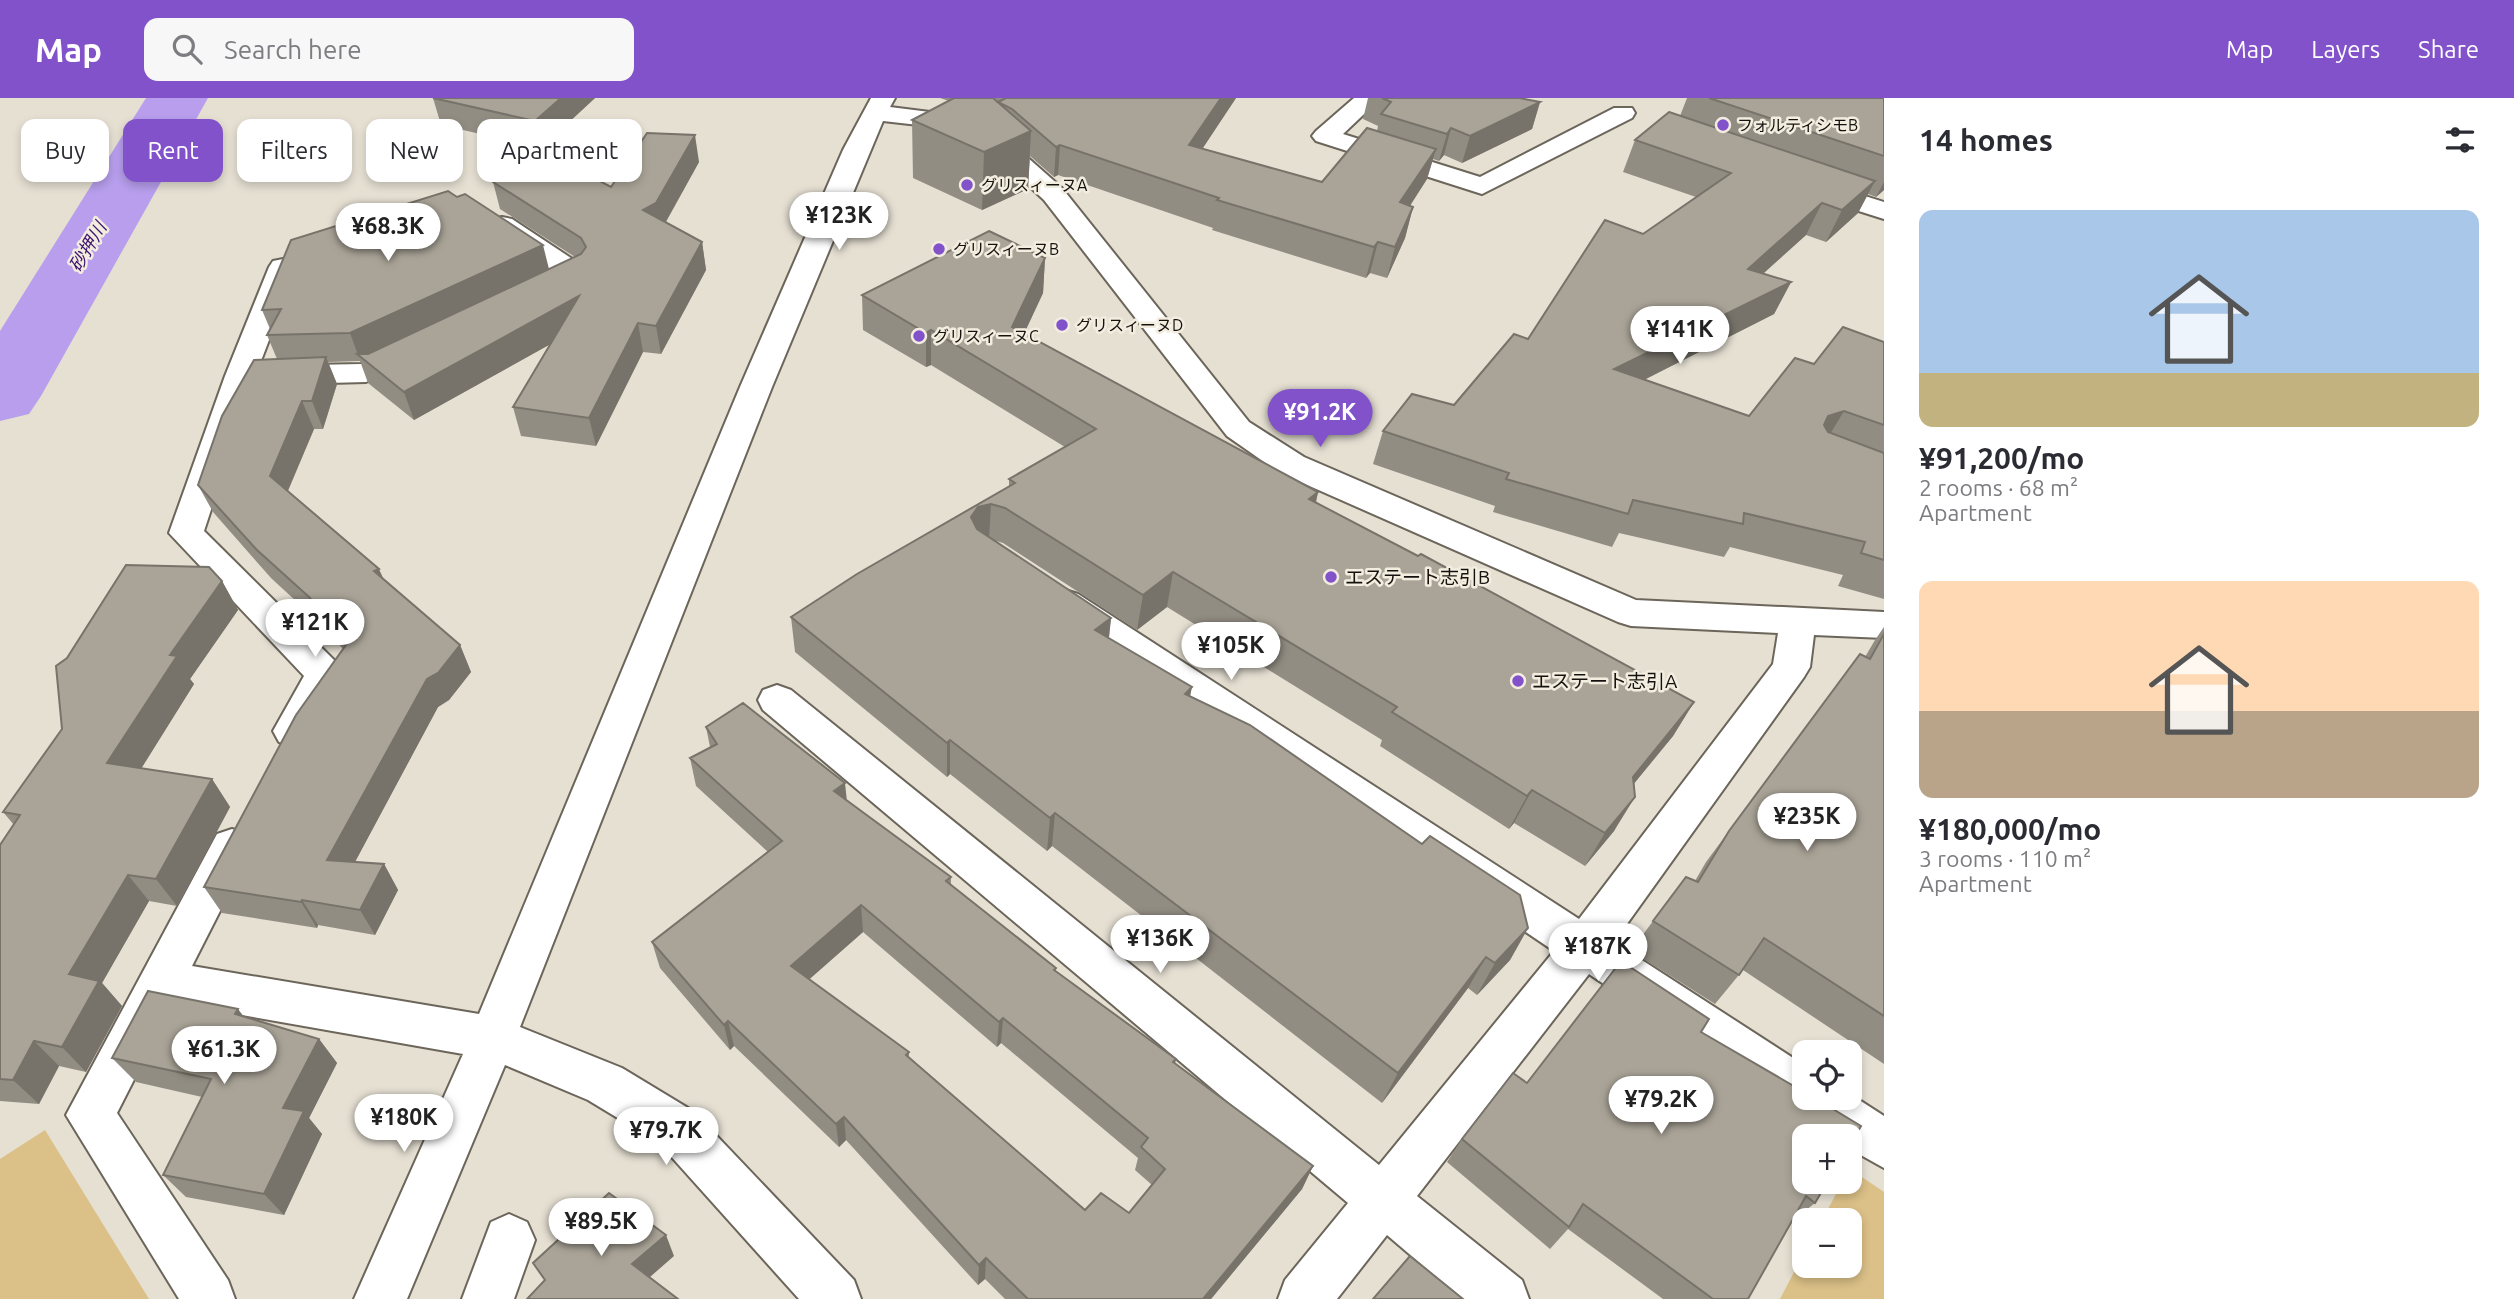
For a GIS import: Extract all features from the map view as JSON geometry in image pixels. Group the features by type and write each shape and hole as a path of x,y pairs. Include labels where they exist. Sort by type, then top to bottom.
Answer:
{"street":[{"path":"1369,98 1325,136 1482,187 1633,118 1596,98"},
{"path":"380,1299 493,1038 722,469 856,150 879,105 970,129 1000,146 1053,194 1238,429 1292,465 1631,613 1884,625"},
{"path":"1785,178 1884,211"},
{"path":"479,210 576,274 526,297"},
{"path":"278,759 324,673 186,533 240,376 285,262 311,254"},
{"path":"240,376 366,373 440,338"},
{"path":"1037,585 1792,1084"},
{"path":"1304,1299 1584,947 1791,667 1798,622"},
{"path":"777,700 1382,1202 1503,1299"},
{"path":"209,1299 90,1115 252,808"},
{"path":"161,981 493,1038 605,1084 676,1127 835,1299"},
{"path":"1832,1110 1884,1144"},
{"path":"488,1299 509,1240"}],"shaded area":[{"path":"45,1130 149,1299 0,1299 0,1159"},
{"path":"1862,1177 1884,1192 1884,1299 1780,1299 1792,1276 1862,1278 1862,1208 1828,1208 1836,1194 1862,1194"}],"building":[{"path":"433,98 561,98 537,119 526,119"},
{"path":"954,98 993,98 1031,131 984,152 912,120"},
{"path":"1006,98 1221,98 1189,145 1322,182 1367,128 1436,149 1400,202 1413,207 1395,247 1378,242 1374,247 1217,200 1219,198 1060,145 1056,147 1012,109 998,102"},
{"path":"1382,98 1519,98 1540,102 1470,136 1451,128 1447,134 1381,114 1391,102"},
{"path":"1709,98 1884,98 1884,156"},
{"path":"1669,112 1875,181 1842,210 1822,203 1748,269 1791,282 1614,369 1749,416 1795,358 1814,364 1843,327 1884,342 1884,425 1844,411 1828,416 1824,425 1828,432 1884,453 1884,560 1861,553 1865,542 1744,513 1743,524 1633,500 1628,514 1506,479 1509,473 1383,431 1412,394 1454,405 1514,334 1528,339 1605,220 1643,234 1731,173 1635,140"},
{"path":"647,133 695,135 656,203 643,210 702,242 656,326 638,323 589,418 513,407 579,296 404,392 357,354 368,354 581,254 586,247 581,238 493,182 601,182 611,187 614,182 642,182 642,140"},
{"path":"448,191 457,197 465,194 543,245 350,333 267,335 281,309 262,310 291,240"},
{"path":"989,231 1045,258 1012,327 1318,492 1309,499 1418,556 1421,554 1694,702 1633,777 1635,797 1605,833 1532,790 1527,796 1392,712 1397,707 1173,572 1143,595 1005,508 991,504 978,507 971,517 977,529 1111,618 1095,630 1192,687 1185,694 1250,725 1422,844 1430,836 1520,895 1528,928 1495,963 1486,957 1398,1073 1055,813 1050,818 950,740 947,743 791,617 857,574 1015,483 1009,479 1096,429 931,330 926,333 862,295"},
{"path":"326,357 312,401 302,401 270,476 379,569 374,571 460,645 438,673 427,679 327,860 384,864 360,910 204,887 296,715 348,642 309,597 257,550 198,485 222,416 254,360"},
{"path":"126,565 209,567 222,581 170,655 177,656 107,763 212,779 156,879 128,875 69,974 99,981 62,1047 34,1041 13,1080 0,1079 0,845 20,815 3,812 62,729 56,666 67,658"},
{"path":"1884,634 1884,1016 1764,938 1739,975 1653,921 1686,877 1698,882 1729,831 1860,654 1870,659"},
{"path":"743,703 845,783 834,791 951,877 946,881 1056,968 1054,970 1176,1059 1173,1062 1313,1166 1203,1299 1028,1299 986,1258 979,1265 844,1117 836,1124 728,1021 724,1025 652,942 782,841 690,758 717,744 706,727","holes":["861,905 999,1022 1003,1018 1148,1138 1141,1147 1165,1169 1129,1213 1101,1193 1085,1210 906,1055 909,1052 791,966"]},
{"path":"1621,961 1709,1019 1701,1032 1792,1085 1792,1110 1835,1110 1858,1124 1792,1124 1792,1194 1820,1194 1815,1203 1806,1196 1799,1208 1792,1208 1792,1221 1748,1299 1713,1299 1583,1204 1569,1227 1462,1139 1513,1073 1527,1083"},
{"path":"148,991 238,1009 235,1014 319,1039 283,1108 304,1111 264,1194 163,1175 211,1079 112,1058"},
{"path":"609,1193 666,1235 632,1264 678,1299 527,1299 545,1280 533,1263"},
{"path":"1410,1256 1463,1299 1373,1299"}],"waterway":[{"name":"砂押川","path":"0,396 177,98"}],"place":[{"name":"フォルティシモB","path":"1723,125"},
{"name":"グリスィーヌA","path":"967,185"},
{"name":"グリスィーヌB","path":"939,249"},
{"name":"グリスィーヌD","path":"1062,325"},
{"name":"グリスィーヌC","path":"919,336"},
{"name":"エステート志引B","path":"1331,577"},
{"name":"エステート志引A","path":"1518,681"}]}
